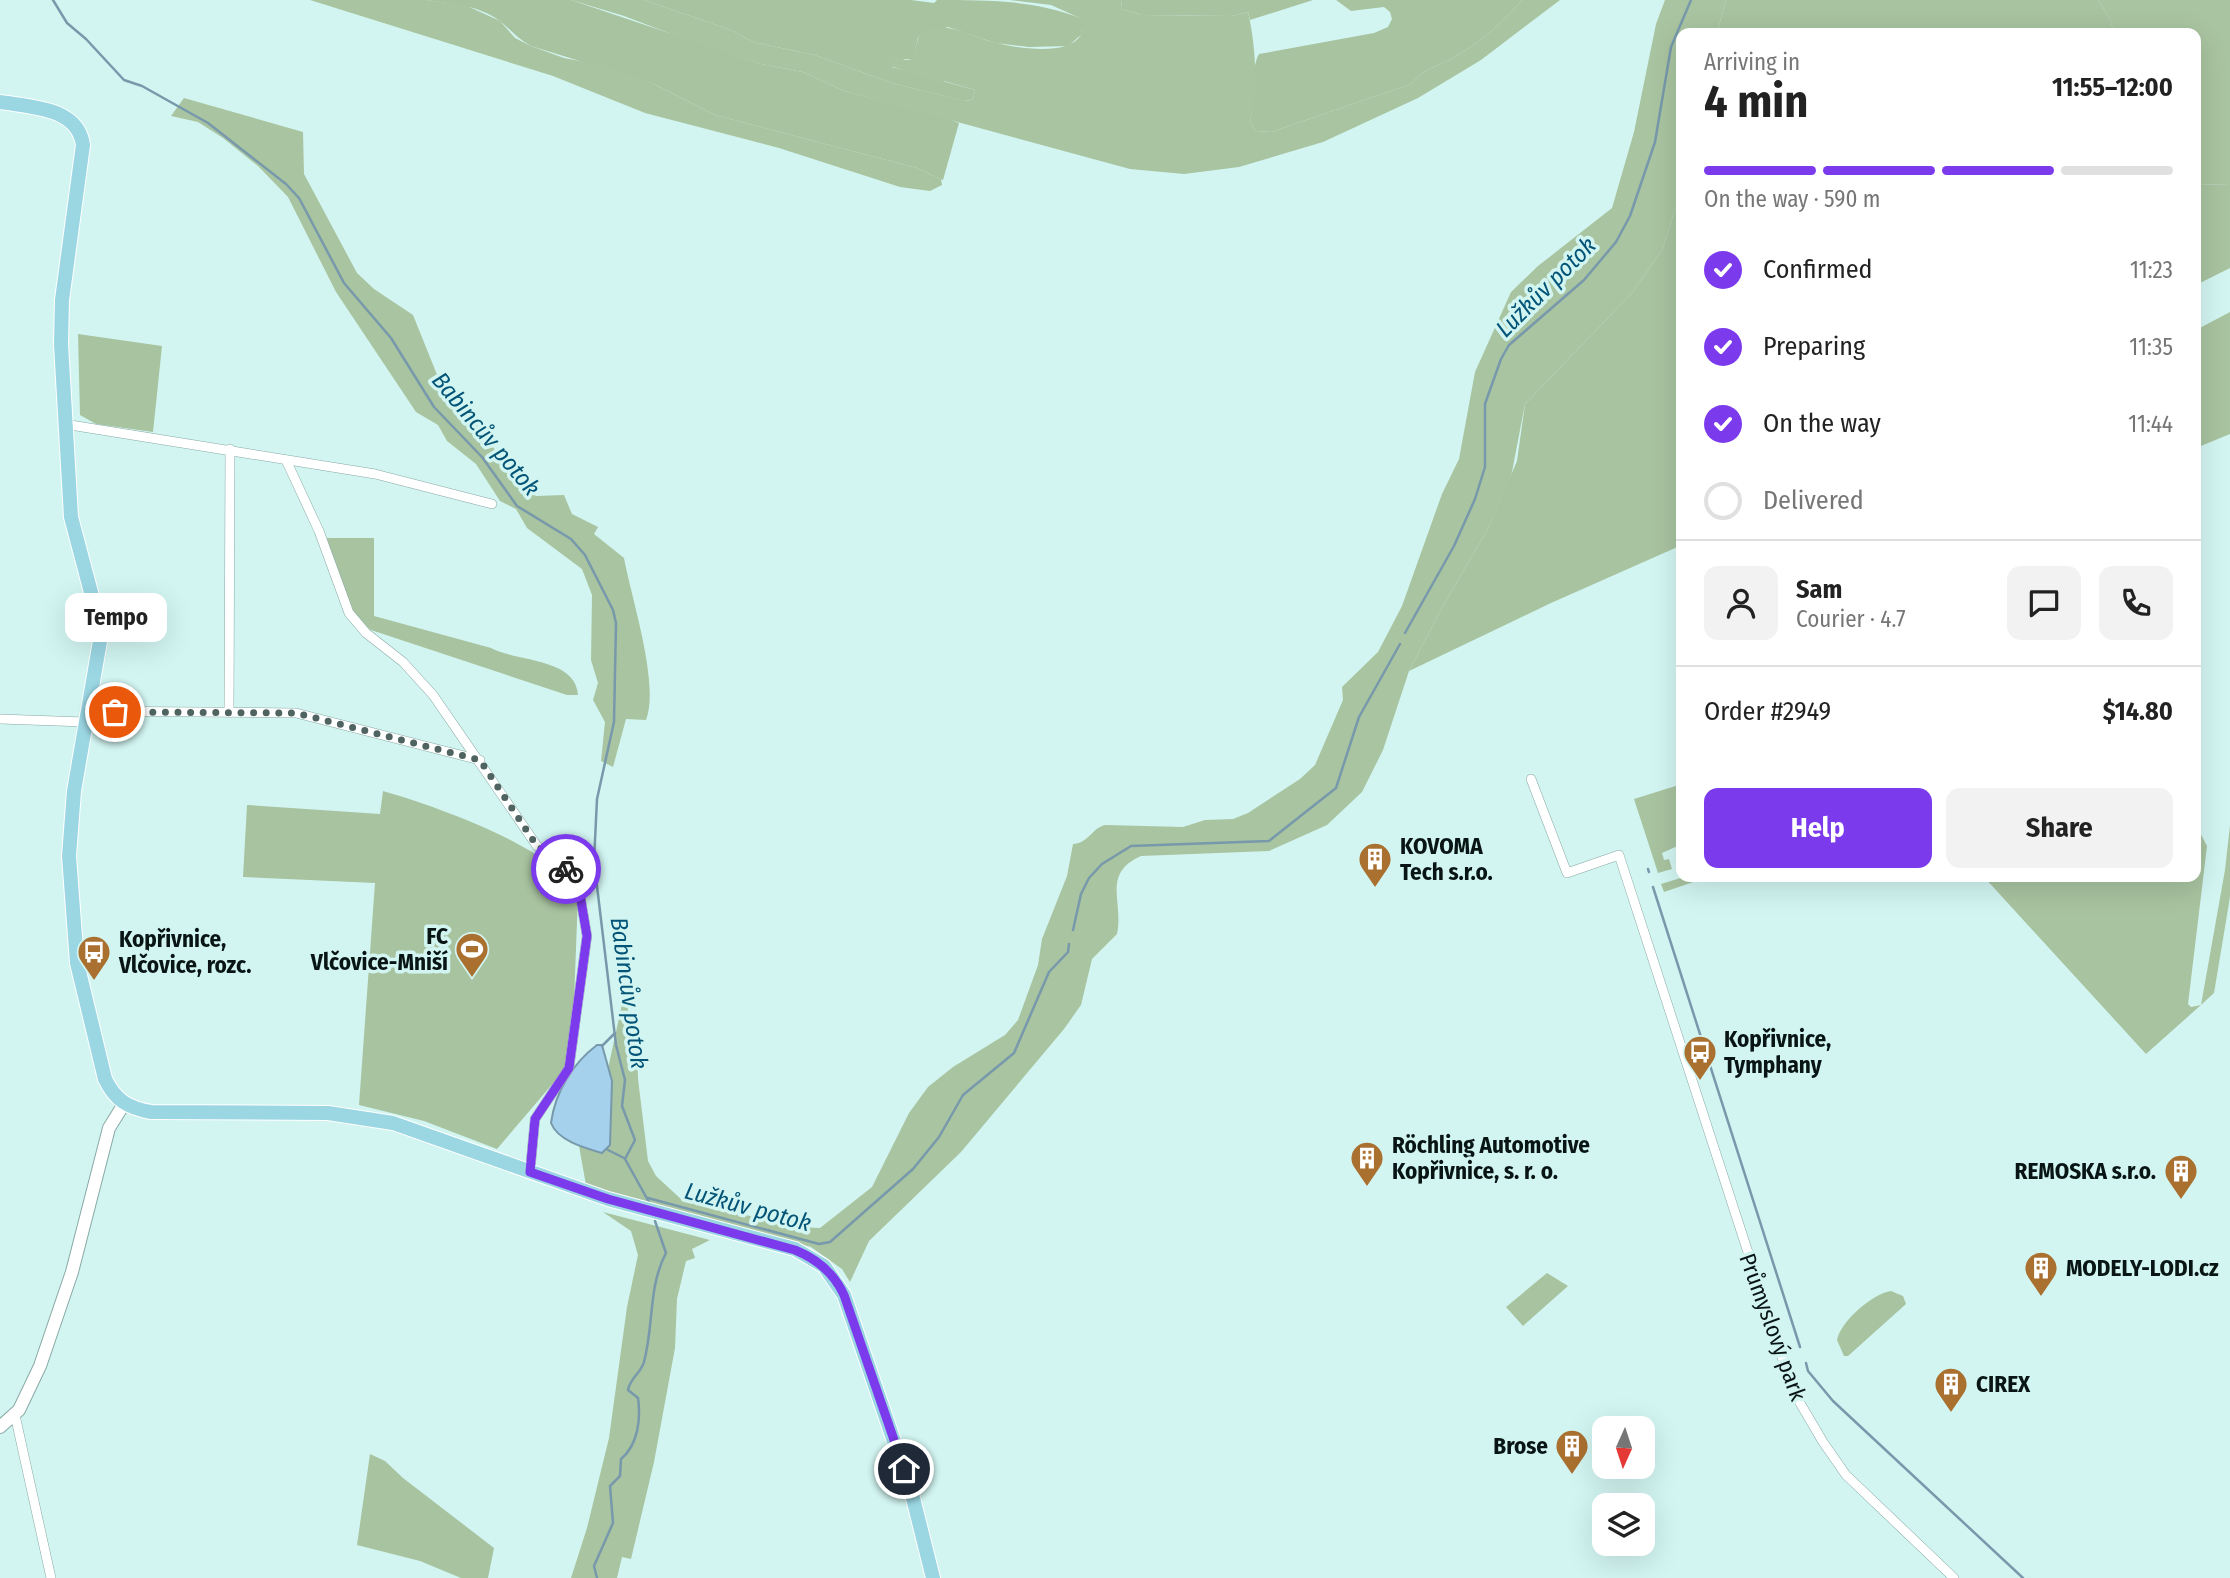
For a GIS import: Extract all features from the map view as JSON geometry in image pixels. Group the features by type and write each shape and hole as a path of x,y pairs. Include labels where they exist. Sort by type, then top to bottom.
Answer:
{"main road":[{"path":"0,102 65,117 77,125 82,135 82,166 62,300 64,424 74,531 99,627 99,654 86,717 70,824 72,911 81,985 105,1079 112,1092 124,1104 151,1112 262,1111 362,1118 437,1136 608,1199 812,1257 828,1270 842,1290 853,1319 912,1494 933,1578"},
{"path":"0,1427 15,1415 27,1396 58,1319 105,1141 114,1118 124,1104"}],"street":[{"path":"64,424 375,474 492,504"},
{"path":"229,713 230,449"},
{"path":"286,460 318,531 349,613 366,633 403,662 433,695 537,846 557,859 579,889 587,925 569,1068 535,1119 530,1172"},
{"path":"0,719 296,713 480,760"},
{"name":"Průmyslový park","path":"1531,779 1567,873 1619,855 1793,1391 1846,1475 1954,1578"},
{"path":"1663,1022 1674,1028"},
{"path":"15,1415 51,1578"}],"green space":[{"path":"310,0 426,0 465,5 500,21 515,38 531,46 564,58 606,66 654,84 715,115 917,168 941,179 942,185 930,191 900,187 779,148 645,113 553,76"},
{"path":"426,0 571,0 761,64 803,72 844,91 943,117 959,123 943,180 917,168 715,115 654,84 531,46 484,12"},
{"path":"571,0 644,0 731,30 753,42 815,55 895,84 967,101 973,99 975,90 944,81 935,82 888,65 887,58 890,55 912,59 920,32 929,28 948,28 1003,44 1040,49 1064,46 1081,35 1082,19 1051,5 1010,0 1121,0 1122,9 1142,15 1231,16 1248,12 1255,67 1250,122 1256,131 1271,132 1411,84 1427,70 1458,55 1484,37 1522,0 1560,0 1481,60 1418,98 1323,142 1239,167 1184,174 1130,169 844,91 803,72 761,64"},
{"path":"644,0 911,0 934,3 937,0 993,1 1047,8 1083,19 1081,35 1068,46 1029,47 995,43 948,27 918,37 913,59 897,59 892,67 975,90 973,99 966,101 895,84 815,55 753,42 731,30"},
{"path":"1121,0 1313,0 1250,20 1248,12 1231,16 1142,15 1122,9"},
{"path":"1336,0 1522,0 1484,37 1458,55 1427,70 1411,84 1271,132 1256,131 1250,122 1254,68 1259,54 1374,33 1388,27 1392,19 1390,12 1384,7 1351,11"},
{"path":"1665,0 1726,0 1718,28 1676,28 1676,207 1662,250 1632,293 1525,404 1511,477 1489,527 1409,671 1383,750 1362,792 1327,825 1269,851 1141,856 1129,863 1121,871 1118,880 1117,934 1092,959 1081,1005 961,1152 869,1241 850,1282 842,1269 811,1247 586,1185 579,1146 601,1153 610,1145 609,1064 624,995 637,1043 638,1079 648,1161 656,1176 682,1200 797,1227 820,1228 872,1187 909,1113 928,1087 953,1067 1005,1035 1018,1020 1038,965 1042,939 1067,876 1073,844 1083,841 1105,825 1183,827 1205,820 1233,819 1248,813 1300,779 1315,765 1343,700 1342,687 1378,652 1402,606 1442,494 1459,459 1475,372 1511,292 1538,266 1612,208 1634,132 1656,24"},
{"path":"1726,0 2098,0 2113,28 1718,28"},
{"path":"2098,0 2230,0 2230,184 2201,185 2201,28 2113,28"},
{"path":"184,98 303,132 304,174 357,273 374,289 413,315 444,392 478,426 520,485 536,496 564,495 572,514 598,527 594,534 624,558 647,663 649,704 646,720 626,719 613,767 601,761 605,722 593,700 598,683 591,660 592,595 582,569 527,528 516,509 500,501 476,464 447,441 438,425 416,412 336,292 288,197 258,166 223,138 198,122 171,116"},
{"path":"2230,184 2230,268 2201,282 2201,185"},
{"path":"1676,207 1676,548 1551,603 1409,671 1489,527 1517,461 1525,404 1632,293 1662,250"},
{"path":"2230,312 2230,434 2201,446 2201,327"},
{"path":"78,334 162,346 153,432 96,424 80,415"},
{"path":"325,538 374,538 374,616 544,663 567,674 575,683 578,695 567,695 371,630 347,601"},
{"path":"1676,786 1676,847 1662,853 1664,860 1669,859 1672,869 1658,873 1634,799"},
{"name":"FC Vlčovice-Mniší","path":"383,791 461,818 520,845 546,861 566,878 578,895 574,1002 567,1067 497,1149 424,1121 359,1105 375,883 243,877 247,805 380,814"},
{"path":"2230,825 2230,897 2214,993 2201,1005 2225,870"},
{"path":"2201,835 2207,846 2188,1004 2191,1007 2201,1005 2146,1054 1989,882 2201,882"},
{"path":"1676,879 1676,882 1693,882 1664,892 1661,884"},
{"path":"603,1212 710,1240 692,1249 695,1258 686,1261 677,1299 675,1348 654,1462 631,1559 622,1557 617,1578 571,1578 587,1528 609,1438 627,1307 638,1255 631,1231"},
{"path":"1547,1273 1568,1286 1523,1326 1506,1307"},
{"path":"1891,1291 1903,1296 1906,1304 1848,1356 1844,1356 1837,1340 1844,1325 1875,1297"},
{"path":"370,1454 385,1461 494,1548 488,1578 461,1578 420,1561 357,1545"}],"water":[{"path":"597,1045 602,1045 612,1081 610,1145 602,1153 566,1139 551,1123 561,1089 580,1060"}],"waterway":[{"name":"Babincův potok","path":"53,0 67,23 86,39 124,80 142,86 208,123 286,184 299,198 344,283 391,338 434,407 482,457 517,506 571,539 585,555 613,610 616,623 614,722 597,799 594,861 616,1045 625,1080 622,1106 635,1140 625,1159 650,1204"},
{"name":"Lužkův potok","path":"1679,28 1691,0"},
{"name":"Lužkův potok","path":"1405,633 1454,546 1475,499 1485,467 1485,404 1501,359 1509,345 1584,280 1616,242 1630,216 1655,142 1671,47 1676,35"},
{"name":"Lužkův potok","path":"1073,930 1081,894 1089,878 1102,864 1131,846 1269,841 1336,788 1359,717 1400,644"},
{"path":"1653,887 1800,1347"},
{"name":"Lužkův potok","path":"648,1198 819,1244 830,1242 913,1169 939,1137 963,1095 1014,1053 1049,972 1068,952 1069,944"},
{"path":"602,1046 615,1033"},
{"path":"608,1150 624,1158"},
{"name":"Babincův potok","path":"597,1578 594,1566 613,1523 610,1486 620,1476 621,1459 635,1439 638,1423 638,1398 628,1390 644,1362 656,1279 666,1253 655,1221"},
{"path":"1806,1363 1808,1371 1833,1401 2023,1578"}],"way so far":[{"path":"115,712 296,713 480,760 537,846 557,859 566,869"}],"place":[{"name":"Tempo","path":"115,712"},
{"name":"KOVOMA Tech s.r.o.","path":"1375,889"},
{"name":"FC Vlčovice-Mniší","path":"472,979"},
{"name":"Kopřivnice, Vlčovice, rozc.","path":"94,982"},
{"name":"Kopřivnice, Tymphany","path":"1700,1082"},
{"name":"Röchling Automotive Kopřivnice, s. r. o.","path":"1367,1188"},
{"name":"REMOSKA s.r.o.","path":"2181,1201"},
{"name":"MODELY-LODI.cz","path":"2041,1298"},
{"name":"CIREX","path":"1951,1414"},
{"name":"Brose","path":"1572,1476"}],"route":[{"path":"566,869 579,889 587,936 569,1068 535,1119 530,1172 608,1199 795,1250 819,1262 828,1270 844,1295 904,1469"}]}
